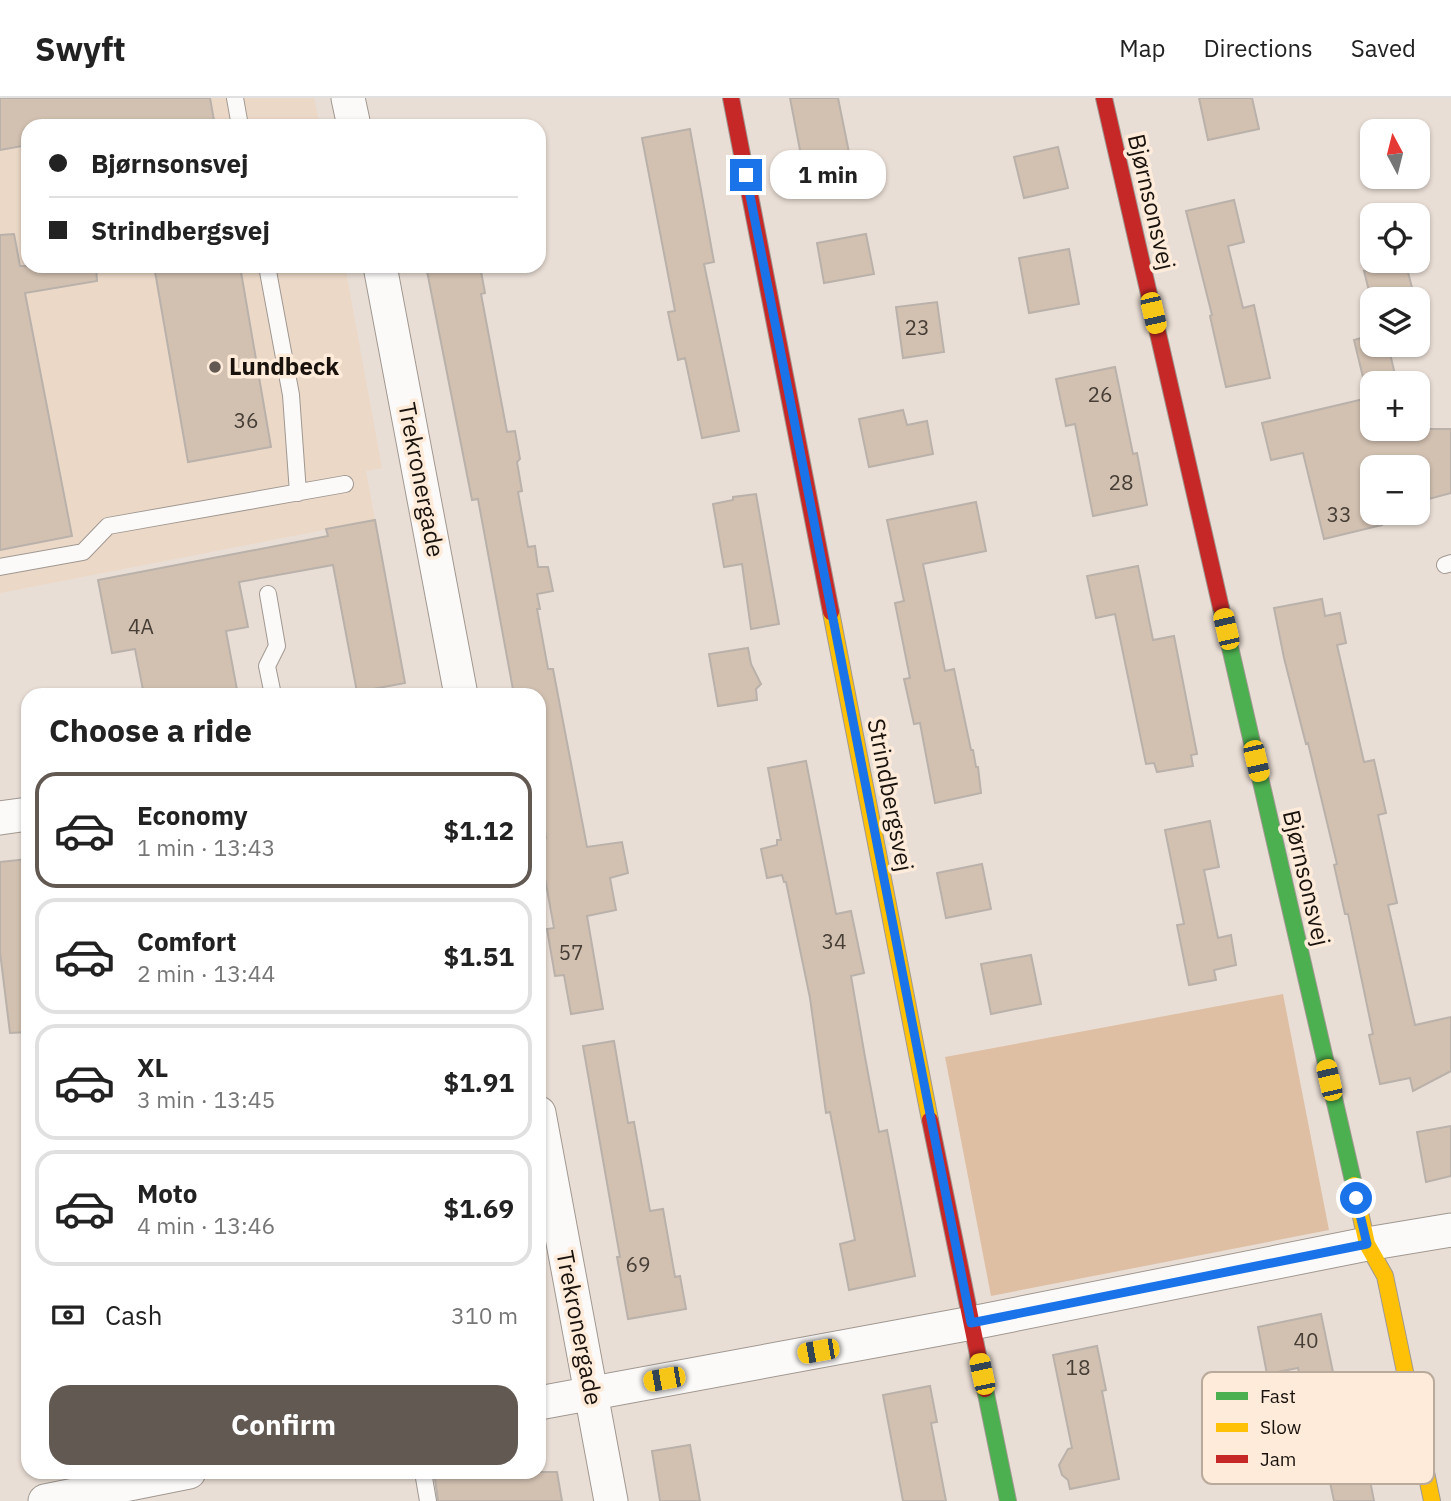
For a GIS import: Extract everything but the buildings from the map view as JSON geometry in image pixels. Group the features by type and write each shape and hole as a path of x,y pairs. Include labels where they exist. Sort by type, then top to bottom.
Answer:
{"street":[{"path":"348,98 352,119"},
{"name":"Strindbergsvej","path":"731,98 1008,1501"},
{"name":"Bjørnsonsvej","path":"1104,98 1367,1244 1385,1276 1405,1372"},
{"name":"Trekronergade","path":"381,273 460,688"},
{"path":"0,818 21,815"},
{"name":"Trekronergade","path":"546,1151 611,1501"},
{"path":"546,1402 1451,1230"},
{"path":"46,1501 167,1481"}],"lane":[{"path":"235,98 239,119"},
{"path":"268,273 291,395 298,492"},
{"path":"0,567 83,552 108,526 345,484"},
{"path":"268,594 277,646 267,666 272,688"},
{"path":"424,1479 428,1501"}],"shaded area":[{"path":"0,98 314,98 318,119 21,119 21,273 346,273 382,468 366,471 375,520 0,593"},
{"path":"1283,994 1329,1230 991,1296 945,1057"}],"traffic: fast":[{"path":"1221,608 1354,1185"},
{"path":"985,1389 1008,1501"}],"traffic: slow":[{"path":"831,612 930,1120"},
{"path":"1354,1185 1367,1244 1385,1276 1405,1372"},
{"path":"1428,1484 1432,1501"}],"traffic: jam":[{"path":"731,98 831,612"},
{"path":"1104,98 1221,608"},
{"path":"930,1120 985,1389"}],"place":[{"name":"Lundbeck","path":"215,367"}],"route":[{"path":"746,175 971,1323 1367,1244 1356,1198"}]}
